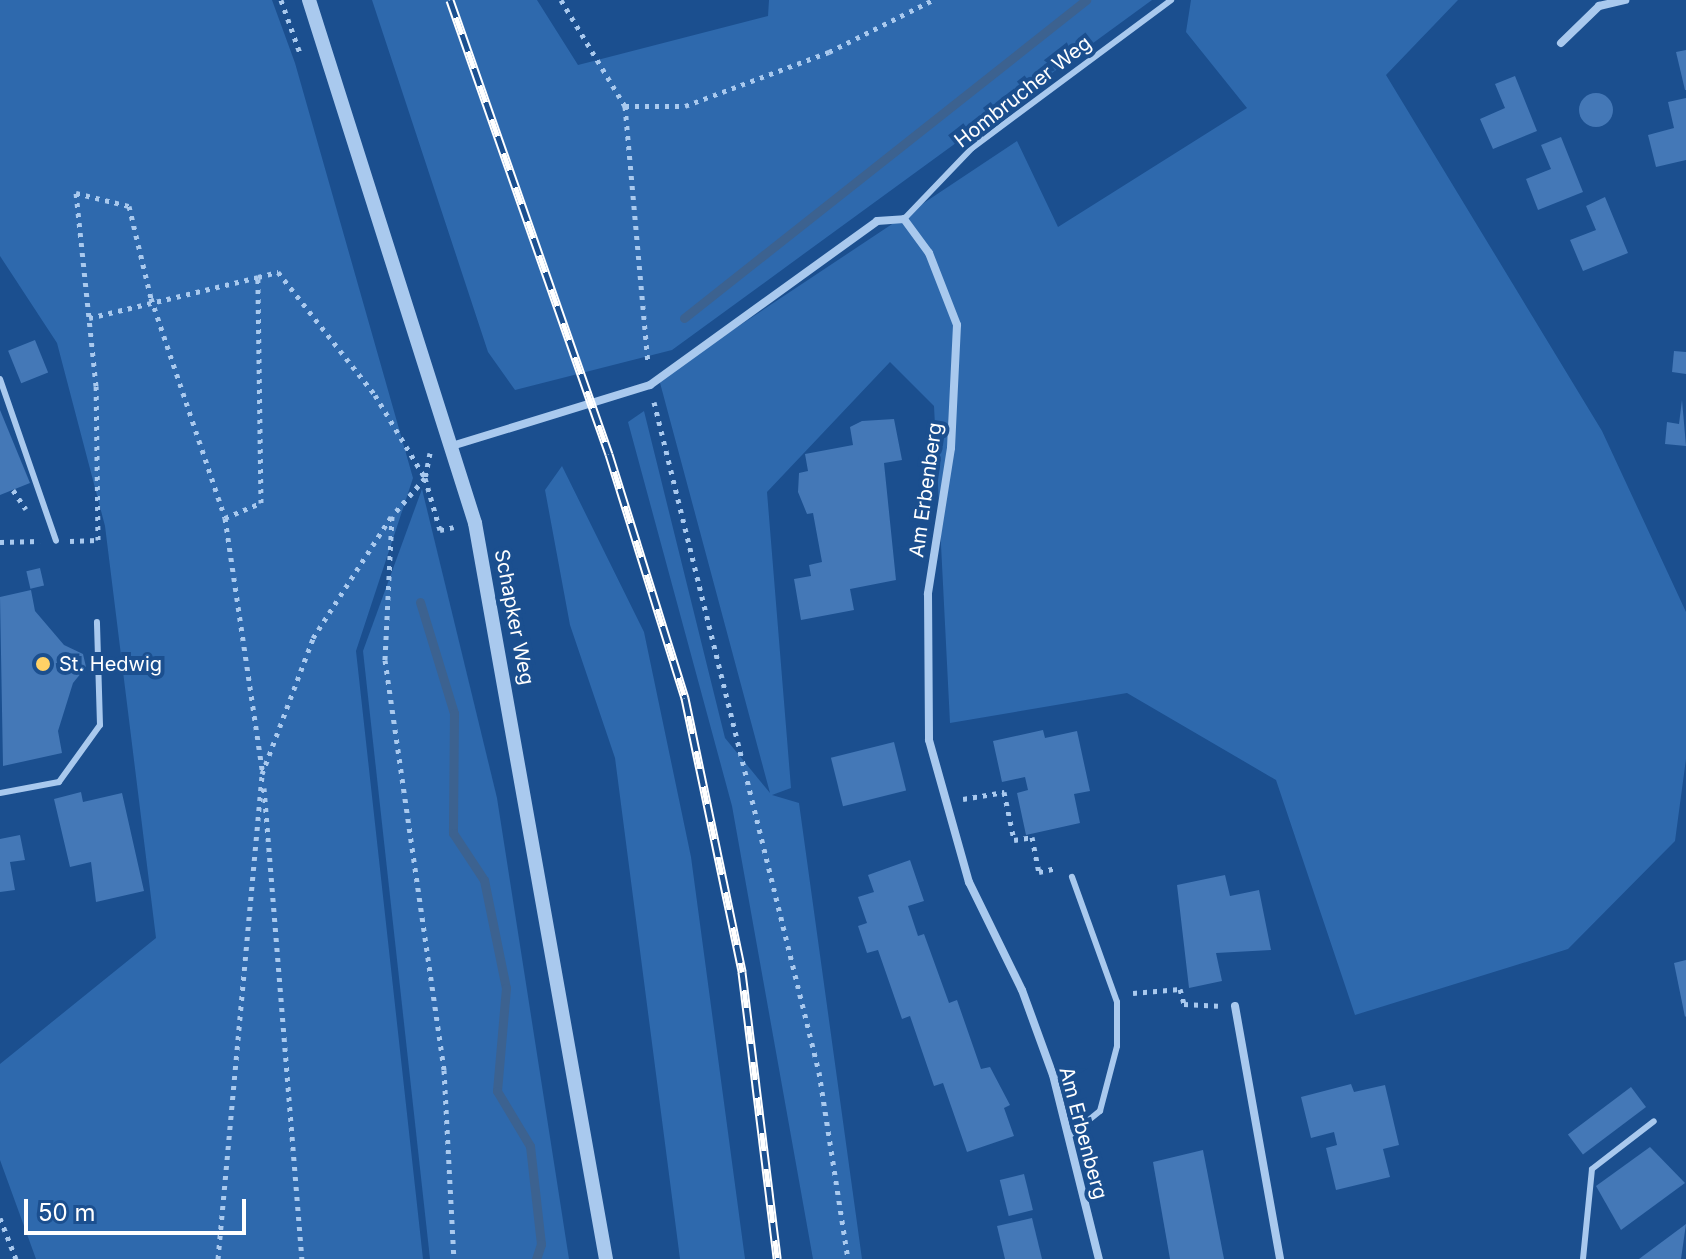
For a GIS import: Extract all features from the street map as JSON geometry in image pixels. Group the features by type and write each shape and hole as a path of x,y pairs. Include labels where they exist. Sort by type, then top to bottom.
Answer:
{"street":[{"name":"Schapker Weg","path":"309,0 455,445 475,523 606,1259"},
{"path":"1561,43 1599,6 1625,0"},
{"path":"455,445 650,385 877,221 904,219"},
{"name":"Am Erbenberg","path":"904,219 929,253 957,325 951,448 923,669 942,803 969,882 1022,990 1069,1136 1099,1259"},
{"path":"1235,1006 1280,1259"}],"lane":[{"name":"Hombrucher Weg","path":"904,219 972,148 1171,0"},
{"path":"0,379 56,541"},
{"path":"0,793 59,782 100,725 103,647 97,622"},
{"path":"1069,1136 1100,1111 1110,1091 1115,997 1072,877"},
{"path":"1583,1259 1592,1169 1654,1121"}],"path":[{"path":"561,0 625,106 650,385 819,1072 848,1259"},
{"path":"625,106 685,106 829,52 933,0"},
{"path":"0,542 98,540 89,318 76,193 129,206 151,298 225,518 262,774 302,1259"},
{"path":"89,318 151,298 278,272 375,395 425,478 440,530 475,523"},
{"path":"225,518 261,503 258,277"},
{"path":"218,1259 262,774 313,638 392,516 425,478"},
{"path":"392,516 385,660 444,1070 454,1259"},
{"path":"942,803 1004,792 1014,840 1032,837 1039,872 1058,868 1072,877"},
{"path":"1115,997 1180,989 1184,1004 1235,1006"},
{"path":"0,1218 16,1259"}],"shaded area":[{"path":"0,0 272,0 295,63 413,478 356,651 423,1259 36,1259 0,1160 0,1064 156,938 105,526 57,343 0,256"},
{"path":"372,0 537,0 578,65 768,16 769,0 1152,0 672,350 515,390 488,352"},
{"path":"1191,0 1458,0 1386,75 1602,431 1686,612 1686,759 1675,841 1568,949 1355,1015 1276,780 1127,693 950,723 934,406 890,362 767,492 791,788 772,795 799,803 862,1259 813,1259 732,806 628,422 644,411 725,738 770,793 659,379 1017,141 1058,227 1247,108 1186,32"},
{"path":"562,466 644,632 691,857 745,1259 680,1259 615,758 570,625 545,490"},
{"path":"422,489 497,798 569,1259 430,1259 363,651"}],"building":[{"path":"1686,50 1686,90 1685,90 1676,52"},
{"path":"1515,76 1537,131 1493,149 1480,119 1505,108 1495,84"},
{"path":"1596,93 1608,98 1613,110 1608,122 1596,127 1584,122 1579,110 1584,98"},
{"path":"1686,98 1686,160 1656,167 1648,135 1674,128 1668,102"},
{"path":"1561,137 1583,192 1538,210 1526,179 1551,169 1541,145"},
{"path":"1605,197 1628,253 1583,271 1570,240 1596,230 1586,206"},
{"path":"35,340 48,372 21,383 8,351"},
{"path":"1674,351 1686,352 1686,374 1672,372"},
{"path":"1682,400 1686,446 1665,444 1667,422 1679,424"},
{"path":"0,410 30,483 0,495"},
{"path":"894,419 902,460 884,463 896,580 850,589 854,610 801,620 794,579 811,576 809,565 822,562 813,513 807,514 798,492 799,473 808,471 805,454 853,445 850,427 862,421"},
{"path":"40,568 44,586 30,589 26,571"},
{"name":"St. Hedwig","path":"31,590 35,611 64,645 83,654 86,667 73,683 58,731 62,753 3,766 0,597"},
{"path":"1043,730 1045,738 1077,731 1090,791 1074,794 1080,823 1026,835 1017,793 1028,790 1025,777 1002,782 993,741"},
{"path":"894,742 906,791 843,806 831,758"},
{"path":"81,792 83,802 122,793 144,891 96,902 91,862 70,867 54,799"},
{"path":"20,835 25,860 10,862 15,890 0,892 0,839"},
{"path":"910,860 924,901 908,906 918,936 924,934 949,1003 957,1000 981,1069 990,1067 1010,1105 1004,1108 1014,1136 967,1152 943,1083 934,1086 910,1016 902,1019 878,950 867,953 858,926 867,923 858,897 874,892 868,875"},
{"path":"1225,875 1230,896 1259,890 1271,950 1216,953 1222,981 1189,988 1177,885"},
{"path":"1686,960 1686,1016 1685,1017 1674,963"},
{"path":"1351,1084 1354,1092 1385,1085 1399,1145 1383,1149 1390,1177 1336,1190 1326,1148 1337,1145 1334,1132 1311,1138 1301,1097"},
{"path":"1631,1087 1646,1107 1583,1155 1568,1135"},
{"path":"1650,1147 1685,1183 1621,1230 1596,1186"},
{"path":"1203,1150 1224,1259 1170,1259 1153,1162"},
{"path":"1024,1174 1033,1210 1009,1216 1000,1180"},
{"path":"1032,1218 1042,1259 1005,1259 997,1226"},
{"path":"1686,1224 1681,1259 1639,1259"}],"waterway":[{"path":"684,318 1086,0"},
{"path":"420,602 454,713 453,833 484,880 506,988 497,1091 530,1146 541,1244 536,1259"}],"railway":[{"path":"450,0 609,454 685,698 742,972 777,1259"}],"place":[{"name":"St. Hedwig","path":"43,664"}]}
